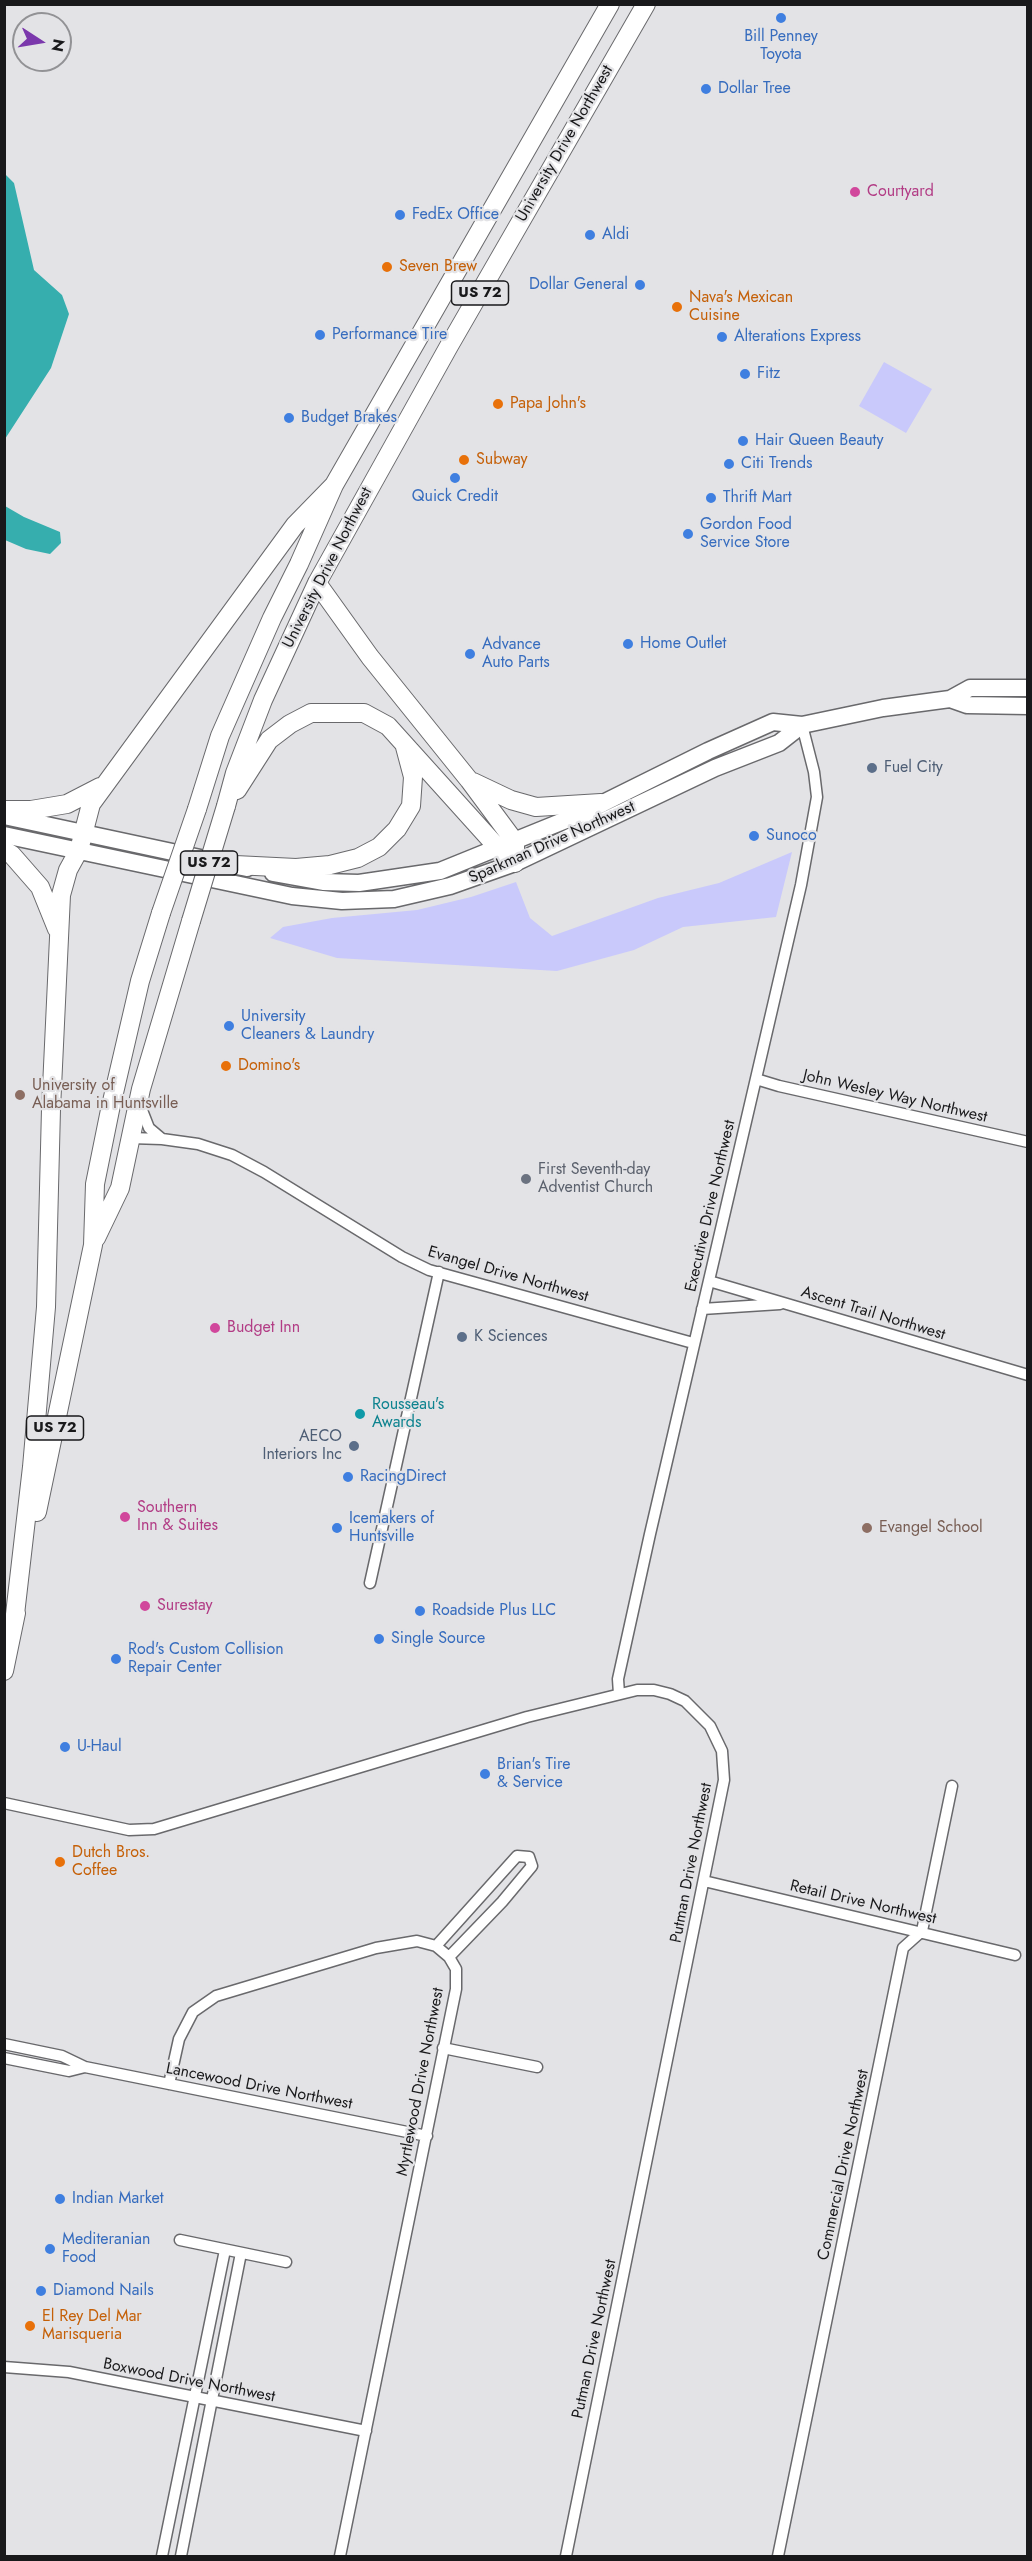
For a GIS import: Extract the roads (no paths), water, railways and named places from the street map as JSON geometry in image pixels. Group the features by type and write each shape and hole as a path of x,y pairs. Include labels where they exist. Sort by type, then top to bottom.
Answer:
{"highway":[{"name":"University Drive Northwest","path":"4,1671 93,1245 95,1184 136,997 161,913 220,736 334,485 610,4"},
{"name":"University Drive Northwest","path":"93,1245 120,1188 139,1097 235,773 263,700 317,583 449,346 646,4"},
{"path":"14,1623 32,1467 46,1307 51,1109 61,894 68,870 79,850 91,804 295,525 334,485"},
{"path":"317,583 370,657 470,780 515,862"},
{"path":"226,806 269,740 290,724 311,713 364,713 388,726 405,746 506,845"},
{"path":"236,865 296,868 330,866 358,858 379,847 397,829 411,806 413,777 405,746"},
{"path":"470,780 511,800 536,807 601,803"},
{"path":"4,810 31,810 67,804 105,785"},
{"path":"4,850 12,855 40,887 59,937"},
{"name":"US 72","path":"130,1138 119,1119 139,1026 140,1013 136,997"}],"main road":[{"name":"Sparkman Drive Northwest","path":"4,816 323,882 359,884 440,871 601,803 773,722 802,725 872,710 950,699 970,688 1028,688"},
{"name":"Sparkman Drive Northwest","path":"950,699 967,705 983,707 1028,706"},
{"name":"Sparkman Drive Northwest","path":"4,835 292,896 342,901 394,899 450,886 515,862 715,768 779,743 802,725"}],"street":[{"name":"Executive Drive Northwest","path":"619,1694 618,1679 693,1343 801,885 817,797 814,772 802,725"},
{"name":"John Wesley Way Northwest","path":"756,1078 779,1086 1028,1142"},
{"path":"139,1097 149,1128 162,1139"},
{"name":"Evangel Drive Northwest","path":"130,1138 162,1139 198,1144 232,1155 264,1172 402,1257 439,1272 693,1343"},
{"path":"370,1583 439,1272"},
{"name":"Ascent Trail Northwest","path":"709,1281 1028,1375"},
{"path":"702,1309 786,1304"},
{"name":"Putman Drive Northwest","path":"4,1803 129,1830 154,1829 396,1755 619,1694 654,1690 670,1694 691,1705 710,1726 722,1751 724,1780 566,2556"},
{"path":"922,1931 952,1786"},
{"path":"169,2084 178,2039 194,2012 216,1996 376,1948 417,1941 436,1946 448,1957 502,1902 532,1866 530,1857 517,1856 436,1946"},
{"name":"Retail Drive Northwest","path":"704,1881 922,1931 953,1941 1015,1955"},
{"name":"Commercial Drive Northwest","path":"778,2556 903,1948 922,1931"},
{"name":"Myrtlewood Drive Northwest","path":"340,2556 456,1989 456,1969 448,1957"},
{"name":"Lancewood Drive Northwest","path":"4,2044 62,2056 85,2067 427,2136"},
{"path":"443,2048 537,2067"},
{"name":"Lancewood Drive Northwest","path":"4,2058 69,2072 85,2067"},
{"path":"180,2240 286,2262"},
{"path":"162,2556 225,2250"},
{"path":"181,2556 241,2253"},
{"name":"Boxwood Drive Northwest","path":"4,2367 69,2372 366,2431"}],"place":[{"name":"Bill Penney Toyota","path":"781,18"},
{"name":"Dollar Tree","path":"706,89"},
{"name":"Courtyard","path":"855,192"},
{"name":"FedEx Office","path":"400,215"},
{"name":"Aldi","path":"590,235"},
{"name":"Seven Brew","path":"387,267"},
{"name":"Dollar General","path":"640,285"},
{"name":"Nava's Mexican Cuisine","path":"677,307"},
{"name":"Performance Tire","path":"320,335"},
{"name":"Alterations Express","path":"722,337"},
{"name":"Fitz","path":"745,374"},
{"name":"Papa John's","path":"498,404"},
{"name":"Budget Brakes","path":"289,418"},
{"name":"Hair Queen Beauty","path":"743,441"},
{"name":"Subway","path":"464,460"},
{"name":"Citi Trends","path":"729,464"},
{"name":"Quick Credit","path":"455,478"},
{"name":"Thrift Mart","path":"711,498"},
{"name":"Gordon Food Service Store","path":"688,534"},
{"name":"Home Outlet","path":"628,644"},
{"name":"Advance Auto Parts","path":"470,654"},
{"name":"Fuel City","path":"872,768"},
{"name":"Sunoco","path":"754,836"},
{"name":"University Cleaners & Laundry","path":"229,1026"},
{"name":"Domino's","path":"226,1066"},
{"name":"University of Alabama in Huntsville","path":"20,1095"},
{"name":"First Seventh-day Adventist Church","path":"526,1179"},
{"name":"Budget Inn","path":"215,1328"},
{"name":"K Sciences","path":"462,1337"},
{"name":"Rousseau's Awards","path":"360,1414"},
{"name":"AECO Interiors Inc","path":"354,1446"},
{"name":"RacingDirect","path":"348,1477"},
{"name":"Southern Inn & Suites","path":"125,1517"},
{"name":"Icemakers of Huntsville","path":"337,1528"},
{"name":"Evangel School","path":"867,1528"},
{"name":"Surestay","path":"145,1606"},
{"name":"Roadside Plus LLC","path":"420,1611"},
{"name":"Single Source","path":"379,1639"},
{"name":"Rod's Custom Collision Repair Center","path":"116,1659"},
{"name":"U-Haul","path":"65,1747"},
{"name":"Brian's Tire & Service","path":"485,1774"},
{"name":"Dutch Bros. Coffee","path":"60,1862"},
{"name":"Indian Market","path":"60,2199"},
{"name":"Mediteranian Food","path":"50,2249"},
{"name":"Diamond Nails","path":"41,2291"},
{"name":"El Rey Del Mar Marisqueria","path":"30,2326"}]}
